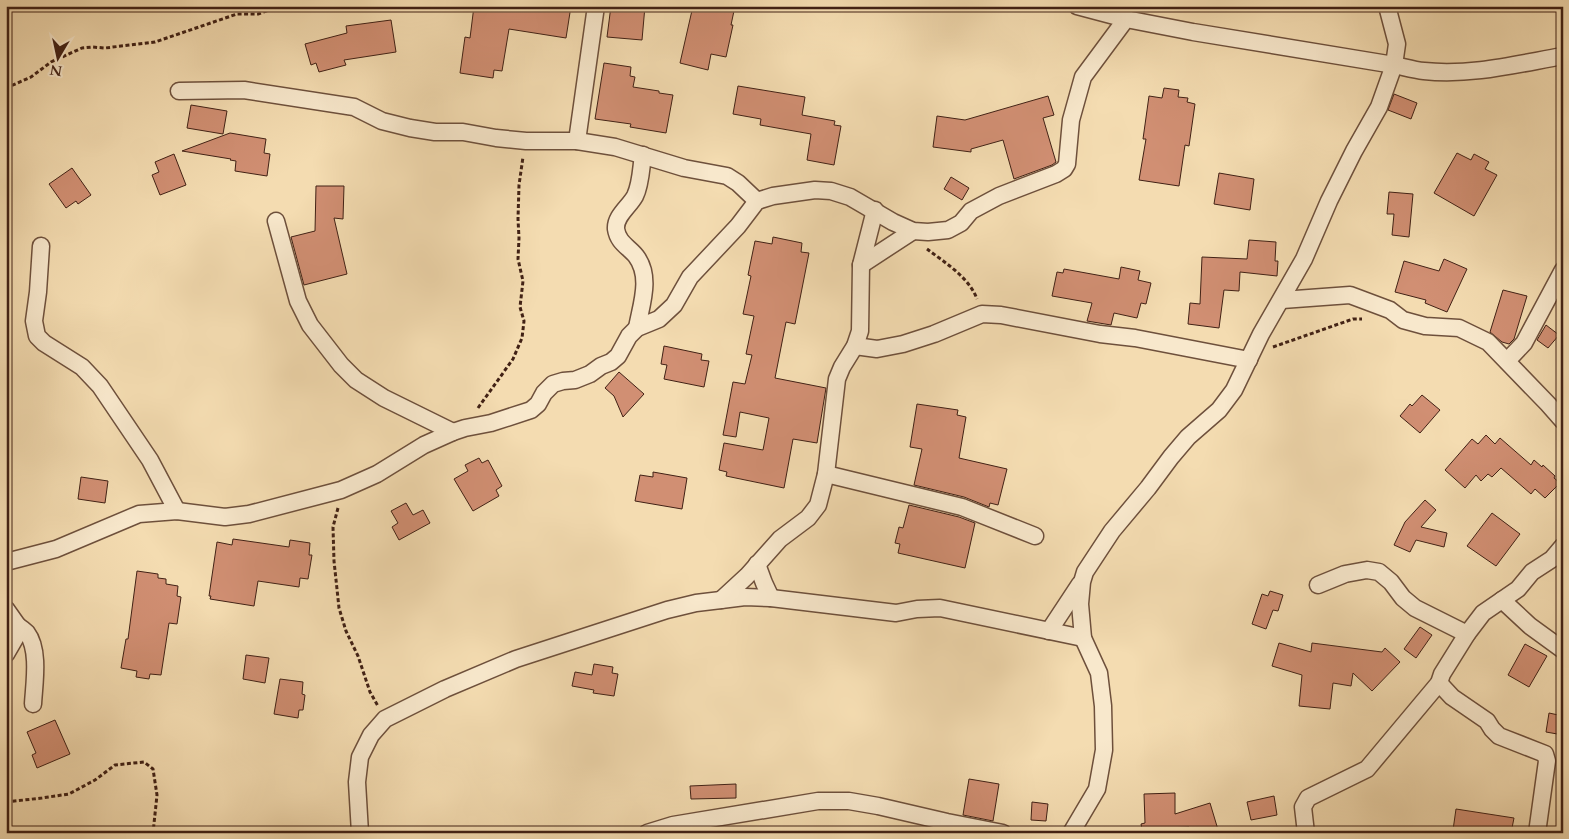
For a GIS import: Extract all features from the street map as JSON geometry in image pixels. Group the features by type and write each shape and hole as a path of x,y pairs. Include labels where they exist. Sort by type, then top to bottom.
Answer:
{"street":[{"path":"577,141 596,6"},
{"path":"1077,6 1126,19 1193,32 1394,64 1424,71 1459,72 1493,69 1563,56"},
{"path":"1071,833 1097,788 1104,750 1103,706 1099,673 1083,638 1080,604 1085,572 1112,531 1171,457 1188,437 1219,410 1234,390 1261,334 1304,259 1328,201 1379,107 1394,64 1397,44 1387,6"},
{"path":"6,562 56,550 138,514 177,511 226,517 249,514 341,490 378,474 424,445 459,430 491,423 531,410 553,384 575,380 590,374 618,356 629,336 637,328 659,319 674,306 690,277 738,226 757,201 772,196 815,190 830,191 850,197 893,222 913,231 948,230 961,223 971,211 998,196 1056,174 1064,169 1067,164 1071,120 1083,77 1126,19"},
{"path":"179,91 244,90 354,108 382,121 435,132 463,132 526,141 577,141 615,147 684,168 728,176 757,201"},
{"path":"637,328 644,286 644,269 636,256 619,240 616,228 617,220 635,197 640,183 643,155"},
{"path":"721,600 747,576 780,539 808,518 818,505 826,474 837,379 842,367 856,346 860,330 861,265 874,210"},
{"path":"276,221 298,301 310,325 341,365 356,380 384,398 420,416 459,430"},
{"path":"861,265 913,231"},
{"path":"41,246 34,321 37,336 44,343 82,367 100,386 150,460 177,511"},
{"path":"1507,361 1524,343 1563,270"},
{"path":"1282,300 1350,295 1390,310 1403,320 1425,326 1459,328 1488,342 1563,421"},
{"path":"856,346 877,348 904,344 982,314 1001,315 1100,334 1135,338 1249,360"},
{"path":"420,416 424,429 424,445"},
{"path":"826,474 962,507 1035,536"},
{"path":"1306,833 1303,807 1308,798 1368,770 1439,683 1442,674 1466,634 1483,613 1518,588 1532,572 1552,559 1563,546"},
{"path":"758,564 770,598"},
{"path":"1318,585 1345,574 1367,570 1379,572 1415,608 1466,634"},
{"path":"1049,631 1082,582"},
{"path":"360,833 357,782 360,756 371,735 385,719 445,688 516,659 667,610 696,603 745,597 836,605 896,614 917,609 940,608 1083,638"},
{"path":"1502,600 1530,626 1563,650"},
{"path":"6,609 32,643 35,658 33,704"},
{"path":"6,654 17,635 18,626"},
{"path":"1439,683 1452,697 1486,721 1499,736 1545,754 1547,761 1536,833"},
{"path":"647,833 673,825 818,800 849,801 878,806 1003,833"}],"path":[{"path":"6,88 32,77 51,62 82,48 105,48 155,42 236,14 258,14 281,6"},
{"path":"459,430 514,359 522,338 524,321 520,307 523,281 518,259 518,219 519,185 526,141"},
{"path":"913,231 916,238 925,248 957,273 967,284 975,295 982,314"},
{"path":"1273,348 1353,319 1369,318"},
{"path":"341,490 334,527 334,561 340,608 346,631 358,656 370,692 385,719"},
{"path":"6,802 69,794 95,780 115,765 144,762 153,769 157,795 153,833"}],"building":[{"path":"474,6 571,6 566,38 509,29 502,71 494,70 493,78 460,73 465,37 470,38"},
{"path":"611,6 645,6 642,40 607,37"},
{"path":"693,6 735,6 726,57 711,54 708,70 680,63"},
{"path":"391,20 396,52 344,60 346,65 319,72 316,63 311,65 305,44 347,33 346,26"},
{"path":"604,63 631,67 630,76 635,77 633,87 673,95 666,133 630,127 631,124 595,119"},
{"path":"738,86 805,97 802,115 835,121 834,125 841,126 834,165 807,160 811,134 760,125 761,119 733,114"},
{"path":"1164,88 1179,90 1178,97 1188,98 1187,102 1195,104 1189,146 1185,145 1179,186 1139,180 1146,139 1143,139 1149,96 1162,98"},
{"path":"1394,94 1417,103 1411,119 1388,110"},
{"path":"1048,96 1054,115 1043,118 1056,162 1052,165 1014,179 1003,140 971,149 971,152 933,147 937,116 965,120"},
{"path":"191,105 227,111 223,134 187,128"},
{"path":"230,133 266,139 264,153 270,154 267,176 235,171 236,161 231,159 182,151"},
{"path":"1457,153 1471,160 1474,154 1489,162 1485,169 1497,175 1474,216 1434,193"},
{"path":"174,154 186,185 160,195 152,175 159,172 155,162"},
{"path":"72,168 91,195 78,204 76,201 66,208 49,184"},
{"path":"1219,173 1254,179 1250,210 1214,204"},
{"path":"951,177 969,188 962,200 944,189"},
{"path":"316,186 344,186 343,219 334,218 347,274 304,285 291,237 315,231"},
{"path":"1389,192 1413,194 1409,237 1392,235 1394,214 1387,214"},
{"path":"773,237 802,243 801,252 809,253 795,324 786,322 775,378 826,388 817,443 793,439 784,488 726,476 727,472 719,470 724,443 763,450 769,418 740,412 736,437 723,435 733,382 745,384 752,355 746,354 754,316 743,314 751,276 748,275 755,241 772,244"},
{"path":"1249,240 1276,242 1275,261 1278,261 1277,276 1240,272 1239,291 1224,290 1219,328 1188,324 1190,303 1200,304 1202,257 1247,259"},
{"path":"1444,259 1467,269 1447,312 1425,303 1426,300 1395,292 1404,261 1439,271"},
{"path":"1121,267 1140,271 1138,280 1151,283 1146,304 1141,303 1137,318 1114,313 1111,325 1087,321 1092,303 1052,296 1057,272 1063,273 1064,269 1119,279"},
{"path":"1503,290 1527,296 1514,339 1509,344 1502,342 1490,332"},
{"path":"1546,325 1559,335 1548,348 1537,340"},
{"path":"664,346 702,354 701,360 709,361 704,387 664,379 667,365 661,364"},
{"path":"619,372 644,394 623,417 614,396 605,388"},
{"path":"1422,395 1440,410 1420,433 1400,416 1410,404 1412,406"},
{"path":"917,404 958,410 957,415 966,417 959,458 1007,469 998,505 990,503 989,507 964,497 914,485 922,449 910,447"},
{"path":"1486,435 1495,444 1500,438 1531,465 1534,460 1542,467 1543,465 1560,483 1545,498 1535,489 1531,494 1501,468 1492,477 1488,474 1481,481 1476,475 1465,488 1445,470 1472,439 1478,444"},
{"path":"479,458 482,463 488,460 502,486 496,490 499,496 473,511 454,479 468,471 465,465"},
{"path":"653,472 687,478 682,509 635,501 640,475 653,477"},
{"path":"81,477 108,481 105,503 78,499"},
{"path":"1425,500 1436,510 1421,527 1447,533 1444,547 1416,540 1410,552 1394,545 1405,522"},
{"path":"406,503 413,515 423,510 430,523 399,540 392,527 398,523 391,511"},
{"path":"909,505 959,517 975,523 965,568 898,553 900,544 895,543 899,527 903,528"},
{"path":"1492,513 1520,534 1496,566 1467,546"},
{"path":"233,539 289,547 290,540 310,543 309,555 312,555 308,579 300,578 299,587 258,581 254,606 210,599 217,542 232,545"},
{"path":"137,571 158,574 158,578 166,579 166,584 178,586 177,596 181,597 177,624 169,623 161,675 150,674 149,679 136,677 137,671 121,668 126,639 128,639"},
{"path":"1270,591 1283,595 1278,611 1273,610 1266,629 1252,624 1262,594 1268,596"},
{"path":"1420,627 1432,635 1416,658 1404,649"},
{"path":"1279,643 1311,652 1312,643 1382,652 1385,648 1400,662 1372,691 1353,673 1351,686 1333,683 1330,709 1299,706 1302,675 1272,666"},
{"path":"1525,644 1547,656 1529,687 1508,675"},
{"path":"246,655 269,658 265,683 243,679"},
{"path":"594,664 613,667 612,673 618,674 614,696 593,693 594,690 572,686 575,672 592,675"},
{"path":"280,679 303,682 302,694 305,695 303,710 299,710 298,718 274,714"},
{"path":"1549,713 1563,716 1563,735 1546,732"},
{"path":"55,720 70,754 37,768 32,755 36,753 27,732"},
{"path":"969,779 999,784 993,821 963,815"},
{"path":"736,784 736,798 691,799 690,786"},
{"path":"1175,793 1175,814 1210,803 1219,833 1191,833 1189,827 1142,829 1141,824 1145,823 1144,794"},
{"path":"1274,796 1277,815 1251,820 1247,802"},
{"path":"1032,802 1048,804 1046,821 1031,820"},
{"path":"1456,809 1514,818 1511,833 1472,833 1453,830"}]}
